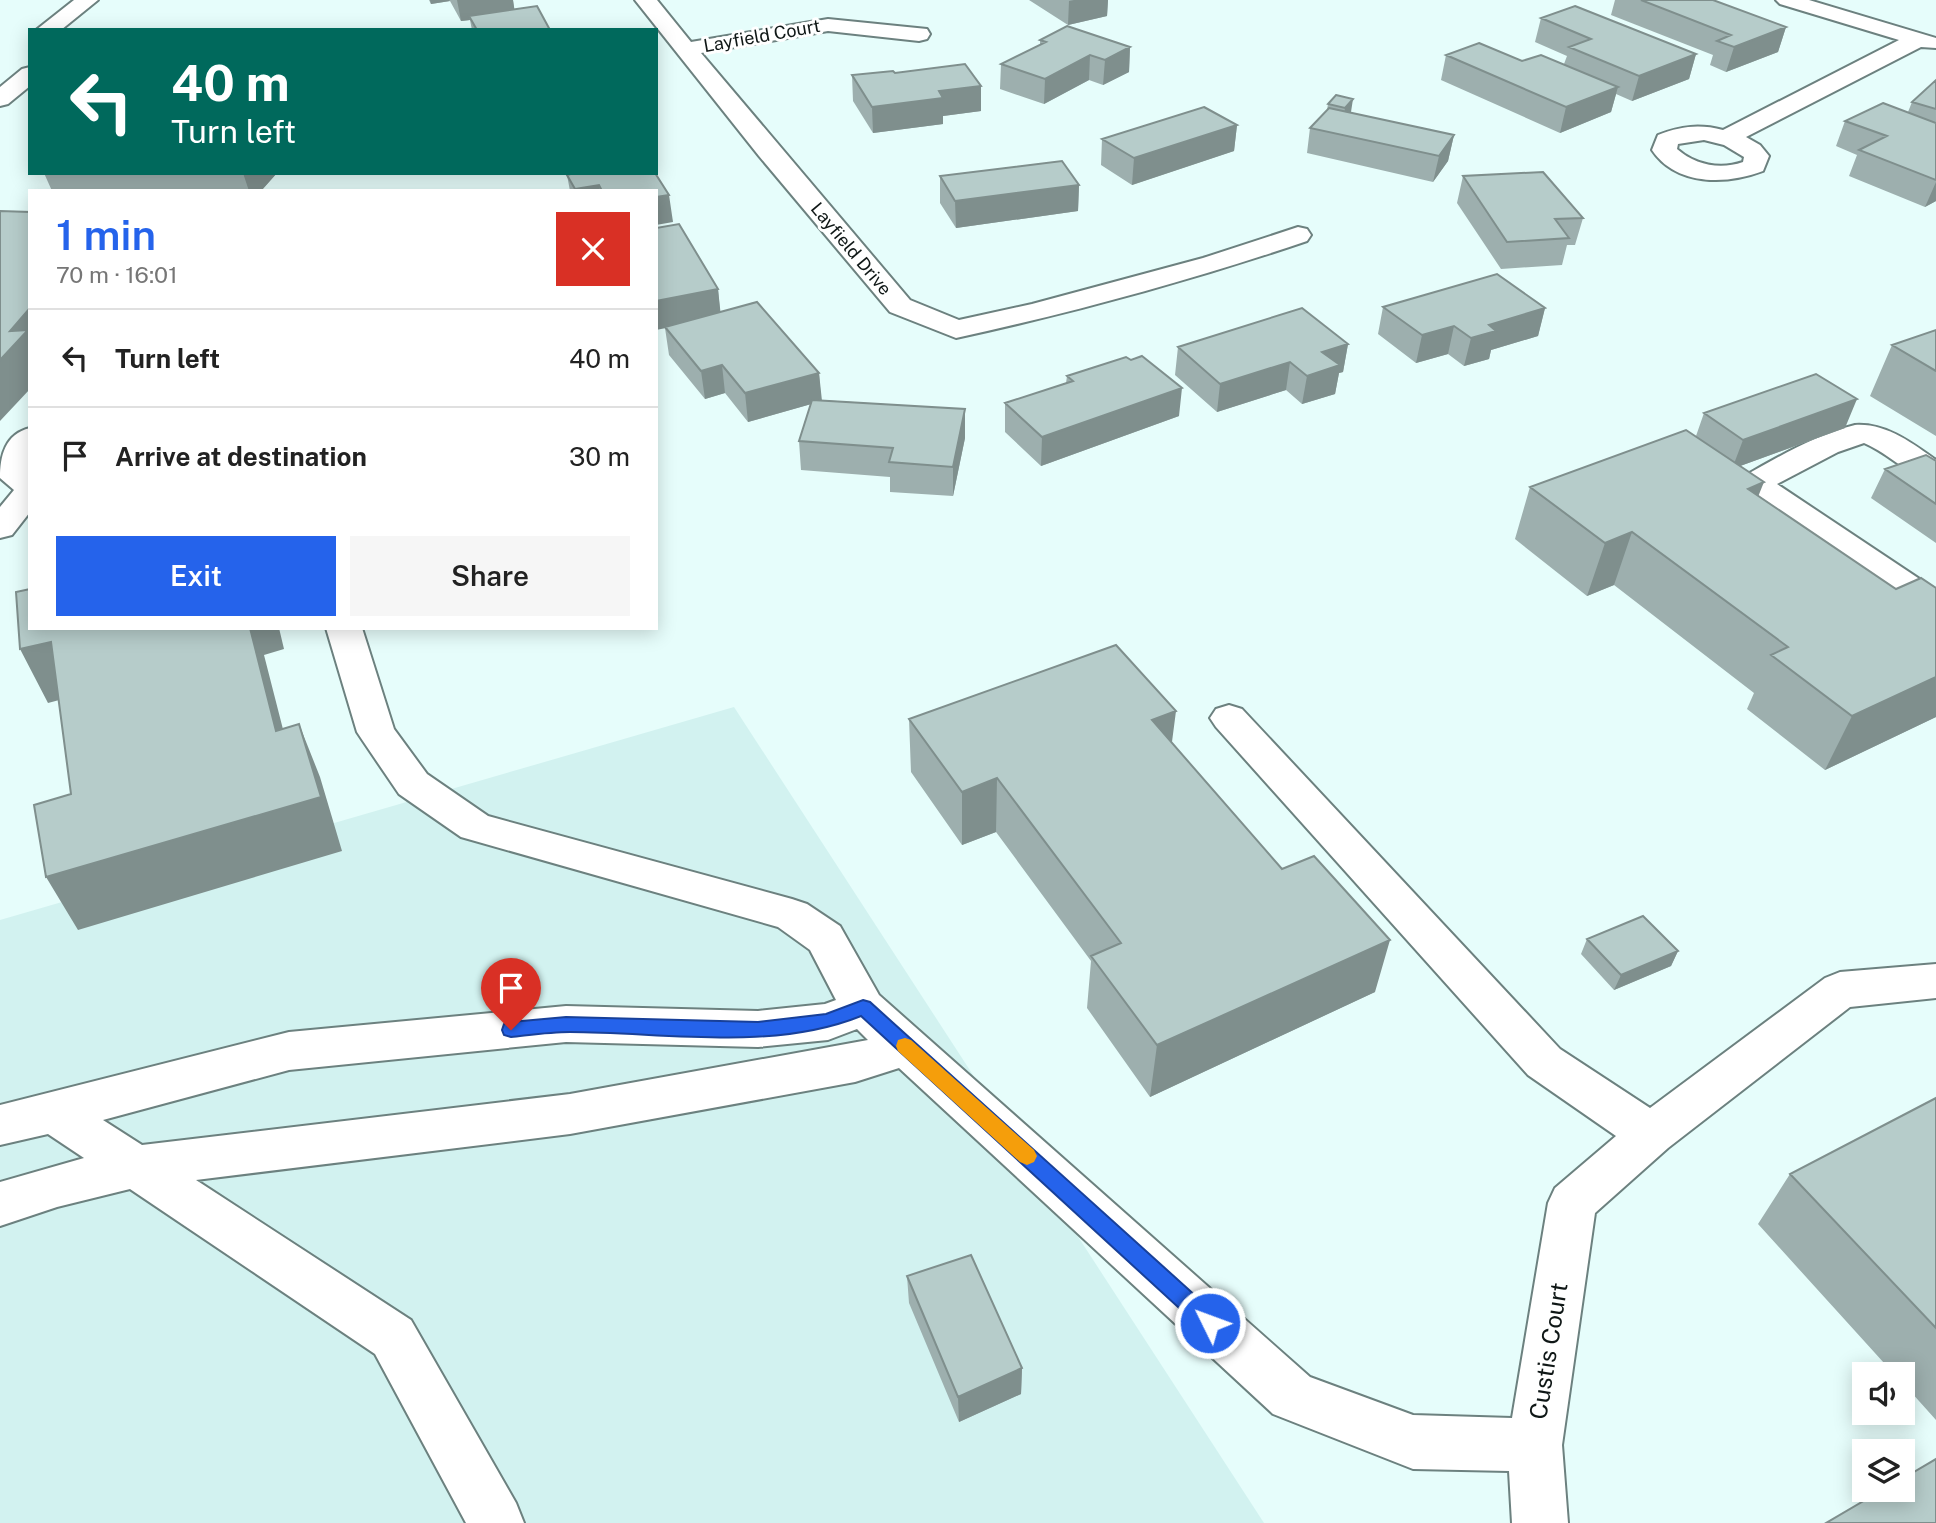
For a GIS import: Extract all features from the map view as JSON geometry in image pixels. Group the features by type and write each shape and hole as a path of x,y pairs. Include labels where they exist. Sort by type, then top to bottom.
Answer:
{"street":[{"name":"Layfield Drive","path":"646,0 768,151 900,306 956,329 1036,312 1213,264 1298,235"},
{"path":"1787,0 1926,42"},
{"path":"51,28 97,4"},
{"path":"82,28 97,4"},
{"name":"Layfield Court","path":"688,49 828,25 919,34"},
{"path":"1728,137 1926,42"},
{"path":"1936,474 1883,440 1863,433 1843,439 1755,483 1936,606"},
{"path":"0,528 18,482 16,455 28,440"},
{"name":"Custis Court","path":"345,630 376,732 413,784 475,827 792,915 825,938 863,1008 1292,1396 1413,1442 1535,1445 1572,1203 1651,1134 1840,990 1936,981"},
{"path":"1228,719 1544,1062 1651,1134"},
{"path":"0,1125 289,1051 566,1024 758,1029 828,1022 863,1008"},
{"path":"0,1204 135,1167 570,1114 855,1063 907,1047"},
{"path":"54,1113 393,1337 496,1523"},
{"path":"1535,1445 1540,1523"}],"shaded area":[{"path":"734,707 1264,1523 0,1523 0,920"}],"building":[{"path":"1641,0 1713,0 1786,27 1734,47 1717,41 1731,35"},
{"path":"537,6 549,28 476,28 469,16"},
{"path":"1575,6 1696,54 1639,76 1569,47 1591,39 1541,18"},
{"path":"1067,26 1130,47 1105,60 1090,55 1045,79 1001,64 1046,42 1040,40"},
{"path":"1479,43 1522,61 1541,55 1618,87 1566,107 1446,55"},
{"path":"965,64 981,86 939,91 943,98 872,107 852,75 895,73"},
{"path":"1936,80 1936,109 1912,102"},
{"path":"1336,95 1353,99 1345,108 1328,104"},
{"path":"1883,103 1936,123 1936,180 1859,150 1887,136 1845,121"},
{"path":"1204,107 1237,125 1134,158 1102,139"},
{"path":"1329,108 1454,135 1439,156 1310,128"},
{"path":"1062,161 1079,185 955,201 940,176"},
{"path":"1543,172 1583,218 1555,219 1569,238 1507,242 1463,176"},
{"path":"567,175 656,175 669,195 658,197 658,189 601,189 599,185 575,189"},
{"path":"0,211 28,212 28,310 10,331 28,330 0,360"},
{"path":"679,224 718,289 658,301 658,228"},
{"path":"1497,274 1545,308 1489,325 1496,331 1471,338 1454,326 1422,335 1383,307"},
{"path":"757,302 819,373 745,393 722,365 701,371 665,327"},
{"path":"1302,308 1348,344 1322,352 1340,365 1307,376 1290,362 1220,384 1178,347"},
{"path":"1936,330 1936,371 1892,345"},
{"path":"1142,356 1182,388 1042,437 1005,403 1073,381 1067,376 1126,357 1131,360"},
{"path":"1816,374 1857,399 1743,440 1704,413"},
{"path":"812,400 965,409 953,467 889,462 893,448 799,441"},
{"path":"1686,430 1764,482 1748,489 1896,589 1921,578 1936,588 1936,677 1852,716 1771,655 1788,647 1632,532 1605,543 1530,487"},
{"path":"1926,455 1936,461 1936,504 1885,469"},
{"path":"28,589 28,630 251,630 276,731 299,724 321,797 46,877 34,805 71,794 51,642 20,649 16,592"},
{"path":"1116,645 1176,711 1152,720 1282,869 1314,856 1390,940 1157,1045 1091,956 1121,943 997,778 962,792 909,719"},
{"path":"1643,916 1678,951 1621,975 1587,939"},
{"path":"1936,1098 1936,1328 1790,1174"},
{"path":"971,1255 1022,1368 958,1397 907,1276"},
{"path":"1936,1459 1936,1523 1826,1523 1862,1502 1915,1502 1915,1471"}],"slow traffic":[{"path":"905,1046 1027,1156"}],"route":[{"path":"511,1030 566,1024 758,1029 828,1022 863,1008 1210,1323"}]}
